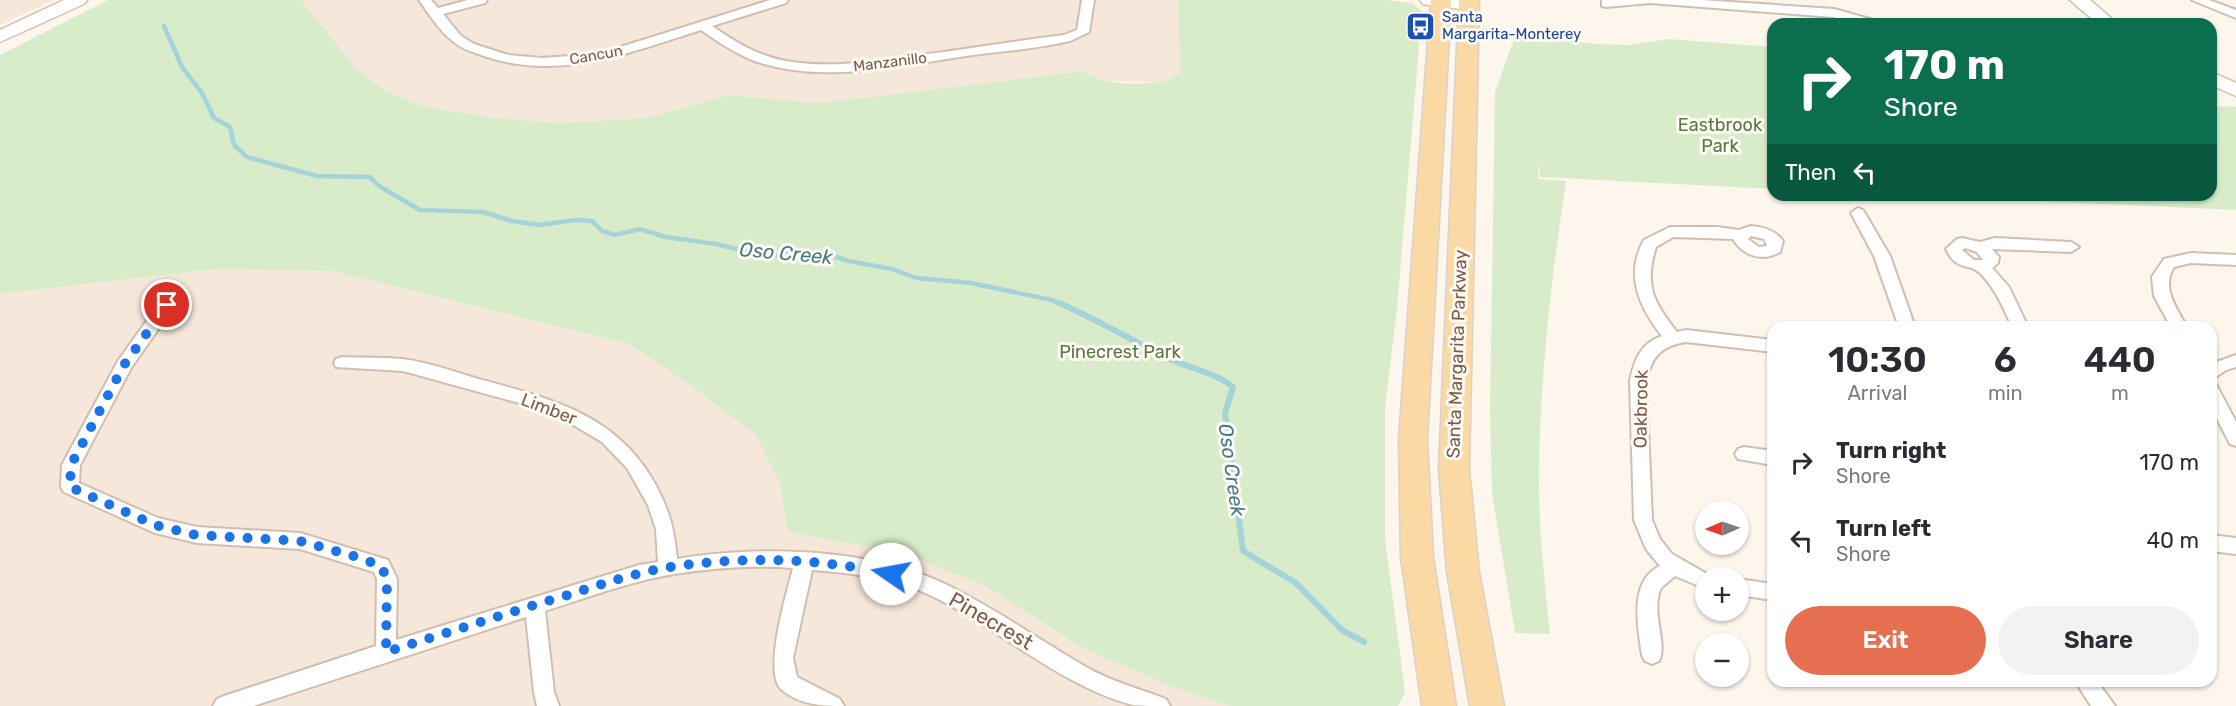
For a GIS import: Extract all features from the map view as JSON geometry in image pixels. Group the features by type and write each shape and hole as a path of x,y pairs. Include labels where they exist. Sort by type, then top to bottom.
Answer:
{"main road":[{"path":"0,37 78,0"},
{"path":"2079,0 2102,18"},
{"name":"Santa Margarita Parkway","path":"1439,706 1417,558 1413,439 1450,1"},
{"name":"Santa Margarita Parkway","path":"1450,1 1454,470 1463,572 1487,706"},
{"path":"2217,81 2236,90"}],"street":[{"name":"Cancun","path":"425,0 457,39 470,47 523,62 599,58 782,0"},
{"path":"435,13 481,0"},
{"name":"Manzanillo","path":"705,26 722,41 753,57 775,64 814,69 853,68 1066,38 1083,32 1088,0"},
{"path":"1606,3 1650,0 1834,13 1852,18"},
{"path":"2198,0 2236,14"},
{"path":"1858,213 1882,256 1905,321"},
{"path":"1673,338 1650,310 1642,292 1641,264 1649,244 1670,232 1717,232 1741,235"},
{"path":"1979,247 1995,243 2071,247"},
{"path":"1958,244 1979,247 1991,257 1990,263 1982,266 1965,262 1954,252 1958,244"},
{"path":"2176,321 2162,296 2160,277 2169,263 2191,258 2236,260"},
{"path":"1982,266 2001,287 2017,321"},
{"path":"167,305 124,365 71,465 70,487 155,525 196,535 300,541 381,566 387,579 386,652"},
{"name":"Oakbrook","path":"1668,563 1649,540 1643,520 1638,381 1642,360 1652,347 1673,338 1699,336 1767,345"},
{"name":"Limber","path":"342,363 403,365 539,402 571,415 608,437 633,463 657,504 665,529 668,568"},
{"path":"2217,402 2236,439"},
{"path":"1744,454 1767,457"},
{"path":"2217,544 2236,546"},
{"path":"804,560 783,657 788,683 833,706"},
{"name":"Pinecrest","path":"231,705 386,652 639,573 698,563 804,560 849,565 891,574 936,590 989,617 1081,675 1160,706"},
{"path":"1652,655 1647,595 1668,563 1695,576"},
{"path":"1749,589 1767,591"},
{"path":"535,605 544,692 548,706"},
{"path":"2090,687 2104,706"}],"shaded area":[{"path":"0,0 54,0 0,25"},
{"path":"301,0 1178,0 1180,73 1160,82 1135,82 1105,81 1093,78 1083,71 821,103 728,95 646,118 557,123 484,117 423,106 384,90 358,70"},
{"path":"216,269 332,271 629,344 691,386 756,435 780,483 789,532 904,553 985,586 1088,651 1180,690 1232,706 0,706 0,294"}],"green space":[{"name":"Pinecrest Park","path":"108,0 301,0 358,70 384,90 423,106 485,117 557,123 646,118 728,95 821,103 1083,71 1100,79 1119,83 1161,82 1180,73 1178,0 1386,0 1412,3 1422,11 1397,309 1385,407 1385,539 1405,692 1398,706 1232,706 1180,690 1088,651 985,586 904,553 788,532 780,483 756,435 691,386 629,344 332,271 216,269 0,294 0,55"},
{"name":"Eastbrook Park","path":"1517,35 1596,44 1629,45 1669,39 1767,47 1767,189 1540,177 1538,162 1538,179 1566,181 1555,256 1541,408 1540,522 1550,634 1515,633 1492,493 1490,411 1495,92"},
{"path":"2217,106 2236,107 2236,210 2039,201 2217,201"}],"waterway":[{"name":"Oso Creek","path":"164,26 182,67 202,93 214,118 230,127 234,145 247,157 317,176 370,177 379,186 420,210 483,212 512,221 539,225 576,220 592,221 602,231 615,235 640,229 666,237 716,244 766,256 820,252 849,261 892,269 916,278 971,283 1052,300 1063,305"},
{"name":"Oso Creek","path":"1059,303 1170,359 1211,374 1233,387 1225,413 1243,551 1296,583 1342,630 1364,642"}],"place":[{"name":"Santa Margarita-Monterey","path":"1421,26"}],"route":[{"path":"167,305 124,365 71,465 70,487 155,525 196,535 300,541 381,566 387,579 386,652 639,573 698,563 804,560 849,565 891,574"}]}
